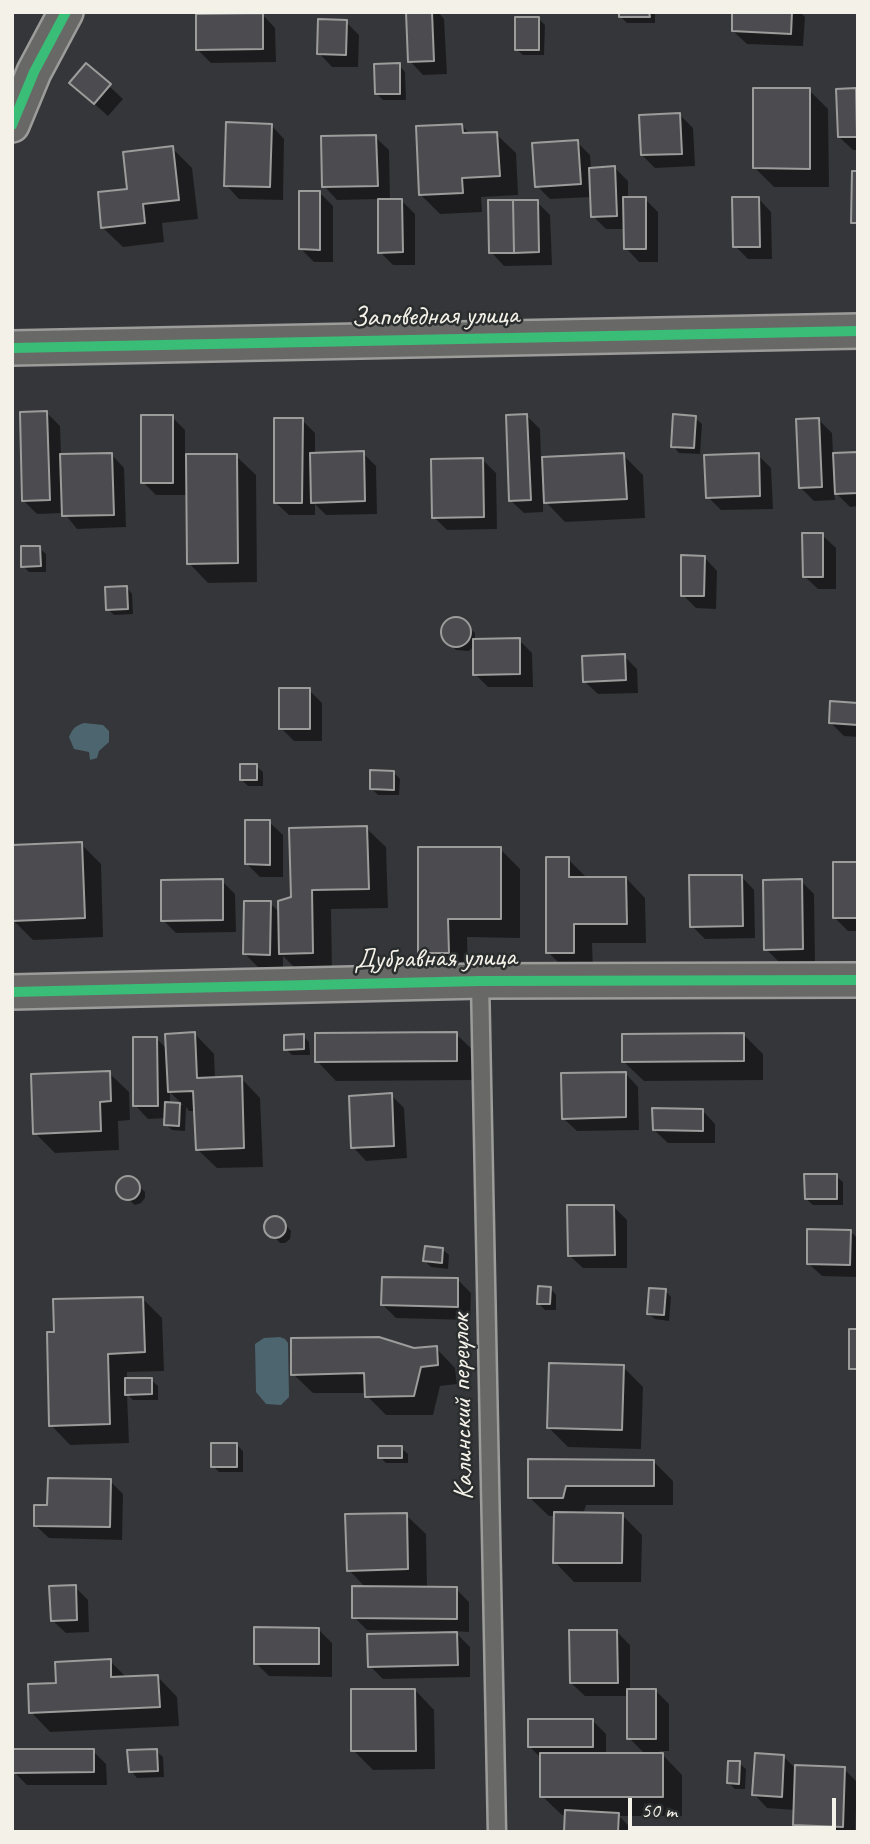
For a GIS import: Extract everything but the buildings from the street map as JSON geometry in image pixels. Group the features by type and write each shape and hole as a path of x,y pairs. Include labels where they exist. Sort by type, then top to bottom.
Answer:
{"street":[{"path":"12,125 34,72 66,12"},
{"name":"Заповедная улица","path":"12,348 858,331"},
{"name":"Дубравная улица","path":"12,992 480,981 858,980"}],"lane":[{"name":"Калинский переулок","path":"480,981 497,1832"}],"water":[{"path":"78,725 103,725 109,731 109,742 99,751 97,758 90,760 89,752 74,749 69,737"},
{"path":"280,1337 288,1343 289,1397 281,1405 266,1404 256,1392 255,1344 264,1338"}],"cycle path":[{"path":"12,125 34,72 66,12"},
{"path":"12,348 858,331"},
{"path":"12,992 480,981 858,980"}]}
